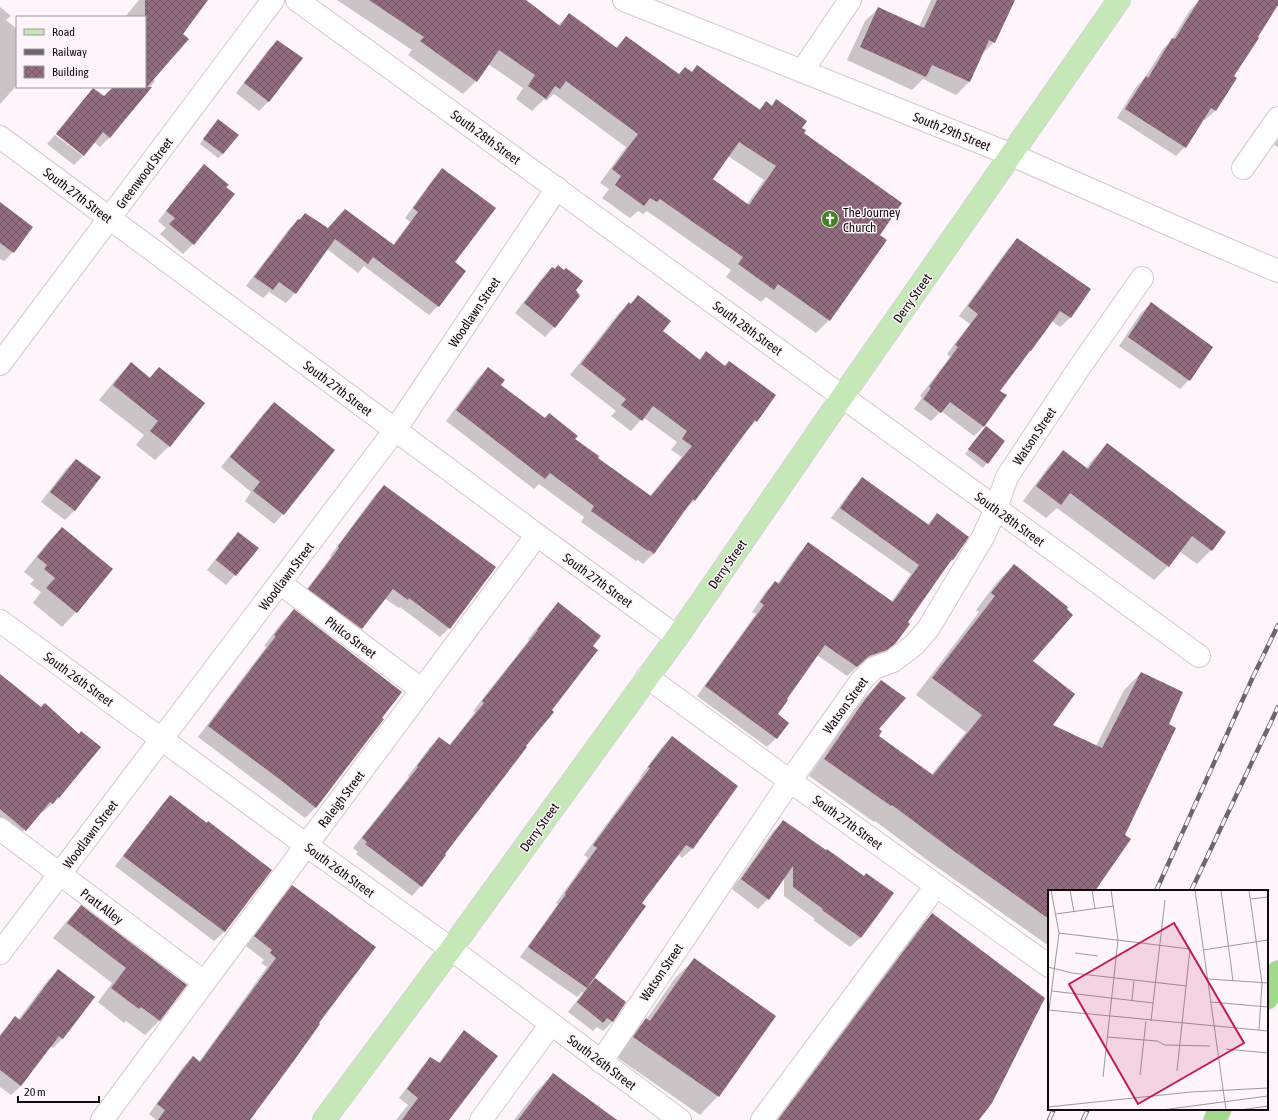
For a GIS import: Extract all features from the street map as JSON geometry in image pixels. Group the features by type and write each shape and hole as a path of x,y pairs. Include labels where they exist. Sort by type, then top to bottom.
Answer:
{"highway":[{"path":"1268,996 1278,972"},
{"path":"1215,1120 1220,1110"}],"main road":[{"name":"Derry Street","path":"324,1120 451,949 677,637 842,397 1119,0"}],"street":[{"name":"Greenwood Street","path":"0,364 273,0"},
{"name":"South 28th Street","path":"297,0 1198,656"},
{"name":"South 29th Street","path":"624,0 1012,155 1190,234 1278,271"},
{"path":"802,71 850,0"},
{"path":"1243,168 1278,118"},
{"name":"South 27th Street","path":"0,137 677,637"},
{"name":"Woodlawn Street","path":"0,954 396,430 557,188"},
{"name":"Watson Street","path":"601,1062 790,781 861,681 874,668 893,661 914,645 928,629 983,537 996,508 1007,477 1077,371 1142,278"},
{"name":"Raleigh Street","path":"102,1120 537,535"},
{"name":"Philco Street","path":"280,583 422,690"},
{"name":"South 26th Street","path":"0,621 161,740 451,949 680,1120"},
{"name":"South 27th Street","path":"647,677 1048,965"},
{"name":"Pratt Alley","path":"0,829 204,982"},
{"path":"762,1120 936,886"},
{"path":"481,1120 551,1024"}],"building":[{"path":"145,0 208,0 183,34 189,39 147,87 152,87 110,138 103,132 84,156 56,134 93,88 104,96 112,88 146,88"},
{"path":"369,0 526,0 560,26 569,13 617,48 626,36 679,74 685,67 692,72 697,65 760,110 766,101 772,106 776,99 807,121 802,128 806,130 804,133 902,203 880,235 887,240 830,321 778,284 774,290 738,264 743,257 660,199 657,202 650,198 644,206 615,185 621,176 612,169 638,134 566,81 560,89 555,86 546,99 528,86 535,75 499,50 477,82 420,41 424,37","holes":["739,142 776,166 749,205 713,179"]},
{"path":"937,0 1015,0 995,43 989,40 970,82 932,65 926,77 860,47 878,7 924,28"},
{"path":"1199,0 1278,0 1278,5 1258,37 1259,38 1234,76 1237,78 1216,111 1211,108 1186,148 1125,109 1146,76 1148,78 1172,38 1175,39"},
{"path":"277,40 303,58 269,102 244,83"},
{"path":"218,119 239,135 223,154 203,139"},
{"path":"204,164 229,185 226,187 235,194 194,245 169,224 175,218 166,211"},
{"path":"442,168 496,208 455,262 466,271 439,307 373,257 368,264 335,239 296,294 279,282 273,290 254,277 298,219 300,220 305,213 328,228 345,209 394,245 418,212 413,208"},
{"path":"0,202 33,227 14,253 0,243"},
{"path":"1017,238 1091,289 1071,318 1060,311 1000,391 1007,395 984,427 950,402 941,413 923,399 931,388 929,387 958,347 955,345 978,314 968,306"},
{"path":"558,265 564,270 566,268 583,281 576,290 580,296 555,328 524,303 552,267 555,269"},
{"path":"638,295 671,321 663,331 700,360 706,351 725,366 729,361 776,395 757,422 755,420 695,501 693,499 654,554 591,511 594,506 550,473 545,479 456,410 488,367 505,380 501,385 545,418 549,413 578,436 575,439 599,456 598,458 651,496 692,446 682,439 687,431 653,406 642,421 621,405 626,399 581,364 629,302 631,304"},
{"path":"1151,302 1213,347 1190,381 1128,337"},
{"path":"131,362 150,378 159,367 205,403 170,447 150,431 158,421 113,385"},
{"path":"274,402 335,450 284,515 253,491 260,482 230,457"},
{"path":"986,426 1005,441 988,464 968,449"},
{"path":"1107,443 1226,532 1212,551 1192,536 1169,567 1070,493 1061,505 1036,486 1063,450 1088,469"},
{"path":"76,459 101,477 75,511 50,492"},
{"path":"862,477 929,525 937,513 969,537 908,622 910,624 895,644 887,650 869,656 857,667 825,645 778,714 789,723 777,739 705,686 764,605 760,602 775,581 779,584 808,542 893,602 919,565 840,508"},
{"path":"384,485 496,567 450,629 409,598 408,600 393,589 362,629 308,589"},
{"path":"62,527 113,569 77,613 46,588 55,578 44,569 47,565 37,557"},
{"path":"238,532 259,548 236,576 216,560"},
{"path":"1014,564 1068,607 1067,609 1073,615 1033,661 1075,694 1053,725 1102,748 1141,672 1183,692 1169,724 1176,728 1125,835 1131,839 1096,890 1048,890 1048,918 892,805 891,806 824,759 864,701 881,680 906,698 879,729 882,731 879,736 933,775 982,715 932,678 995,596 991,593"},
{"path":"558,602 601,636 593,646 598,650 552,710 554,712 526,746 527,747 445,854 446,855 422,887 365,844 367,842 362,838 418,767 417,766 439,737 450,745 484,703 482,701"},
{"path":"294,609 402,692 382,718 384,719 316,808 208,726 276,636 274,635"},
{"path":"0,674 41,707 45,703 79,734 81,731 101,747 59,798 58,797 53,804 50,802 26,831 0,809"},
{"path":"672,736 738,786 693,849 686,845 642,903 646,906 587,988 528,947 597,848 593,845 650,768 648,767"},
{"path":"170,795 207,823 208,821 272,870 225,932 123,856"},
{"path":"783,820 864,876 866,873 894,893 861,938 793,887 793,866 769,900 741,879"},
{"path":"292,885 376,947 319,1023 320,1024 293,1062 250,1120 158,1120 165,1110 157,1104 193,1056 200,1062 276,958 270,953 272,950 254,936"},
{"path":"81,905 187,985 160,1021 141,1007 139,1009 111,988 126,968 67,923"},
{"path":"932,913 1045,998 992,1103 979,1120 778,1120"},
{"path":"694,958 776,1016 719,1097 633,1037 646,1018 650,1021"},
{"path":"58,969 95,997 63,1039 59,1036 21,1086 0,1070 0,1036 15,1016 20,1020"},
{"path":"595,978 626,1002 613,1022 607,1018 603,1023 577,1002"},
{"path":"464,1030 498,1056 449,1120 402,1120 418,1098 407,1089 430,1057 440,1063"},
{"path":"553,1073 617,1120 518,1120"}],"railway":[{"path":"1156,890 1278,625"},
{"path":"1191,890 1278,707"},
{"path":"1049,1120 1054,1110"},
{"path":"1083,1120 1088,1110"}],"place":[{"name":"The Journey Church","path":"830,219"}]}
